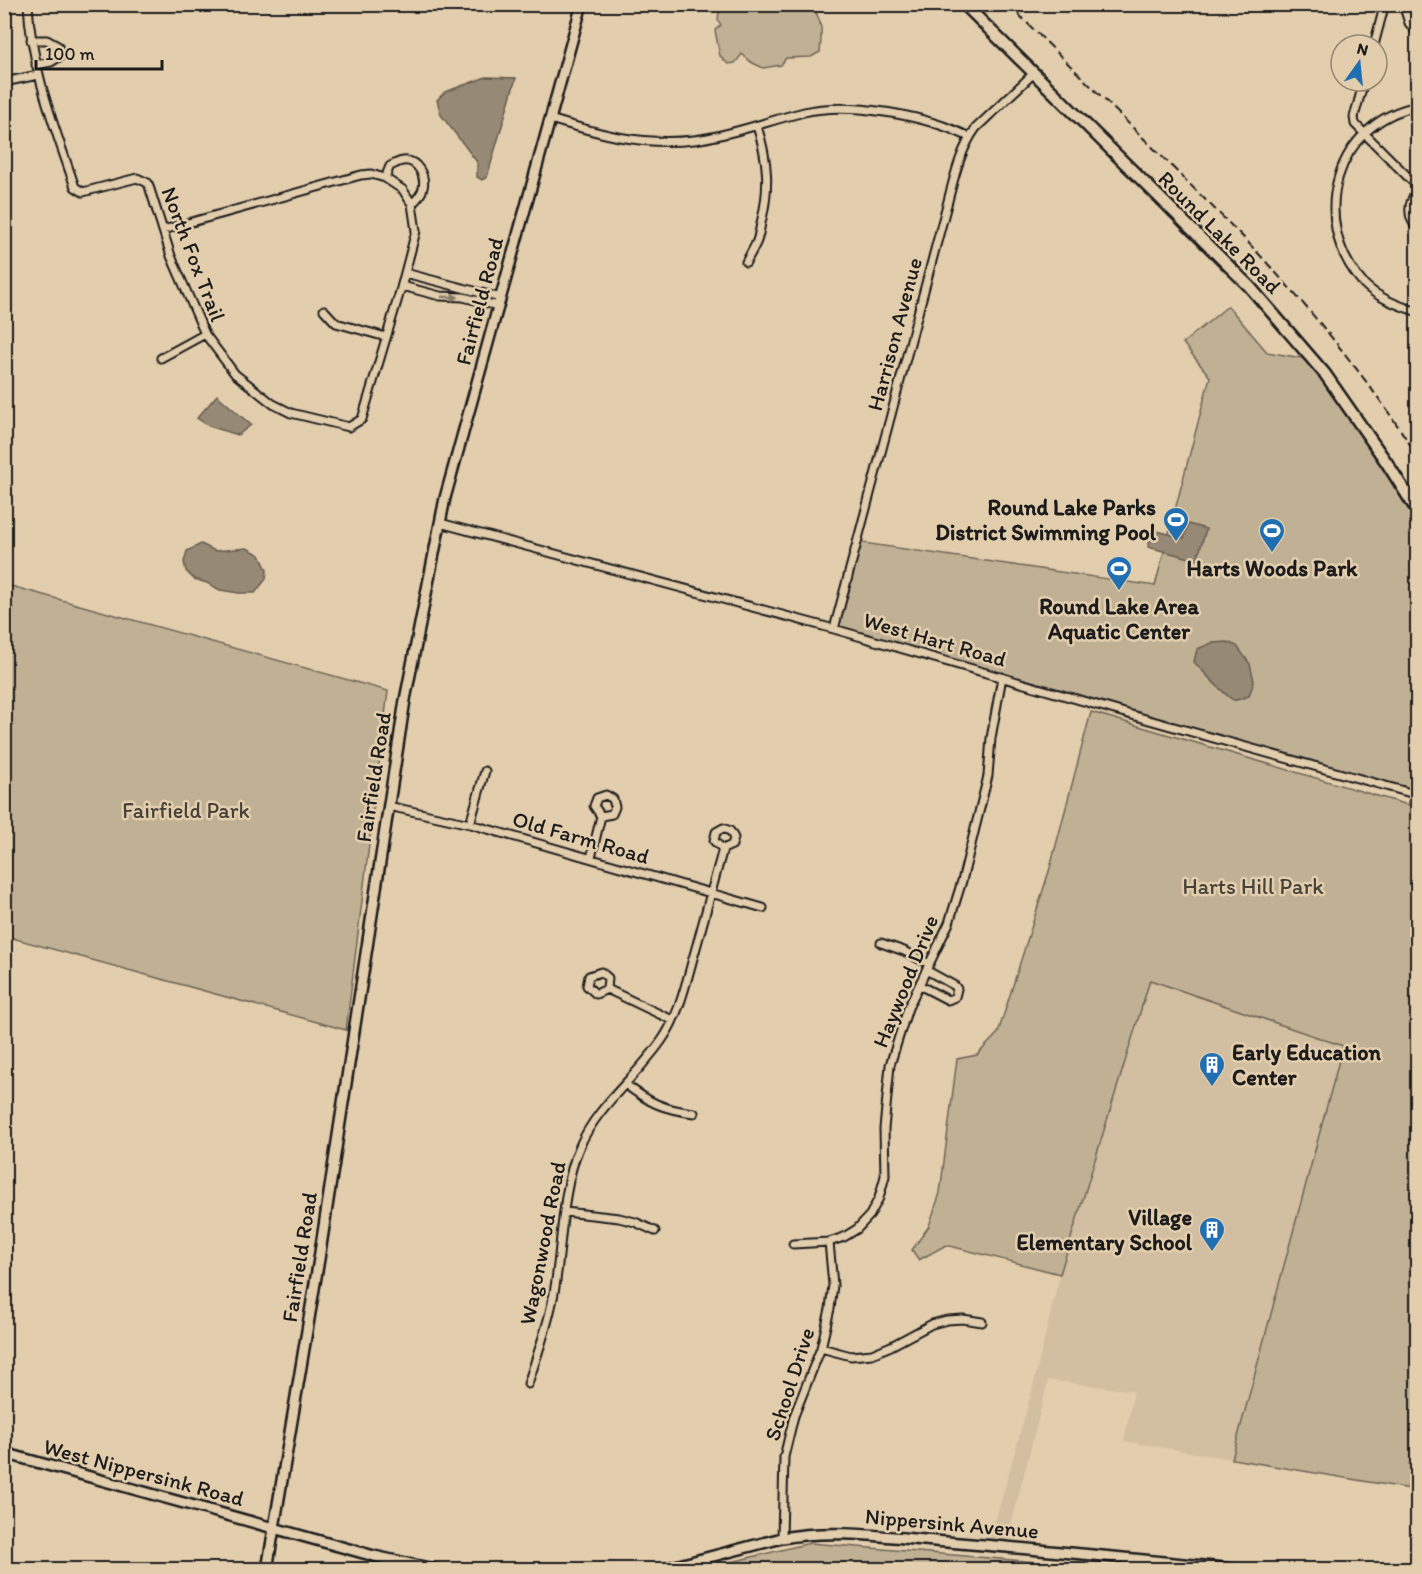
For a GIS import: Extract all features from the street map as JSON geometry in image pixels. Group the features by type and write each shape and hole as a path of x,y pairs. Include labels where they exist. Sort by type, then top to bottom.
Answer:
{"main road":[{"name":"Round Lake Road","path":"964,4 1250,287 1286,327 1325,374 1418,512"}],"street":[{"name":"North Fox Trail","path":"28,4 28,24 38,75 75,187 82,192 137,178 148,183 171,256 205,334 235,374 273,404 291,413 349,427 362,419 416,231 412,204"},
{"name":"Fairfield Road","path":"267,1569 323,1238 405,700 445,498 582,4"},
{"path":"1377,33 1384,7 1388,4"},
{"path":"1403,4 1409,23 1418,34"},
{"path":"31,40 47,40 58,46 58,57 51,62 36,65"},
{"name":"Harrison Avenue","path":"834,629 963,152 969,137 976,128 1034,74"},
{"path":"4,82 38,75"},
{"path":"1361,93 1354,117 1355,124 1418,188 1409,206 1410,216 1418,229"},
{"path":"1418,106 1406,108 1387,117 1363,133 1342,166 1335,188 1333,212 1337,236 1349,264 1363,282 1394,304 1418,312"},
{"path":"550,119 617,138 644,141 694,140 734,133 807,111 839,108 918,118 953,129 969,137"},
{"path":"746,262 757,241 767,188 765,153 757,126"},
{"path":"163,230 361,175 371,174 385,178 403,190 412,204 421,195 424,186 421,171 415,164 404,160 390,166 385,178"},
{"path":"406,270 500,302"},
{"path":"402,286 440,296 500,302"},
{"path":"324,310 336,322 386,337"},
{"path":"161,358 205,334"},
{"name":"West Hart Road","path":"440,523 834,629 1132,716 1418,795"},
{"name":"Haywood Drive","path":"793,1244 829,1242 844,1237 857,1229 870,1215 879,1198 885,1176 884,1130 890,1065 908,1008 949,922 988,776 991,738 1002,677"},
{"path":"470,825 485,771"},
{"name":"Old Farm Road","path":"388,806 470,825 764,908"},
{"path":"591,858 602,816"},
{"name":"Wagonwood Road","path":"528,1384 555,1289 571,1173 578,1150 603,1108 664,1038 683,996 723,849"},
{"path":"881,943 904,951 955,986 957,990 955,997 948,1000 919,985"},
{"path":"607,988 672,1020"},
{"path":"625,1084 657,1106 673,1111 694,1113"},
{"path":"565,1212 619,1218 655,1231"},
{"name":"School Drive","path":"782,1538 784,1457 794,1416 820,1348 830,1309 833,1285 829,1242"},
{"path":"820,1348 851,1356 872,1354 932,1324 963,1319 982,1322"},
{"name":"West Nippersink Road","path":"4,1453 375,1556 438,1569"},
{"name":"Nippersink Avenue","path":"660,1569 782,1538 852,1534 1243,1569"}],"shaded area":[{"path":"486,77 516,78 487,177 482,180 477,177 477,162 441,115 437,100 445,92"},
{"path":"217,395 251,425 238,435 209,426 197,418"},
{"name":"Round Lake Parks District Swimming Pool","path":"1188,524 1206,529 1197,560 1148,547 1153,530 1184,538"},
{"path":"201,544 215,551 247,548 260,555 267,570 266,579 255,593 239,593 220,590 194,579 186,571 184,562 187,551"},
{"path":"1227,642 1237,646 1250,664 1254,681 1249,696 1236,700 1226,695 1194,662 1197,649 1212,643"},
{"path":"1150,980 1343,1046 1232,1459 1124,1441 1134,1391 1048,1380 1007,1541 990,1540 1032,1391 1060,1274"}],"green space":[{"path":"730,5 812,5 821,27 820,52 811,57 786,58 781,65 763,68 742,54 735,63 728,64 720,56 715,30 721,25 718,20 719,12"},
{"name":"Harts Woods Park","path":"1228,306 1267,352 1313,360 1417,523 1417,797 834,629 857,542 1155,586 1210,377 1183,343"},
{"name":"Fairfield Park","path":"4,584 388,691 346,1030 5,936"},
{"name":"Harts Hill Park","path":"1091,712 1408,805 1409,800 1417,802 1417,1490 1232,1459 1343,1046 1150,980 1060,1274 946,1245 919,1260 912,1250 929,1226 940,1193 957,1059 977,1055 998,1033 1050,868"},
{"path":"810,1543 1119,1569 702,1569"}],"railway":[{"path":"1008,4 1266,262 1357,370 1418,457"}],"place":[{"name":"Round Lake Parks District Swimming Pool","path":"1176,543"},
{"name":"Harts Woods Park","path":"1272,554"},
{"name":"Round Lake Area Aquatic Center","path":"1119,592"},
{"name":"Early Education Center","path":"1212,1088"},
{"name":"Village Elementary School","path":"1212,1253"}]}
